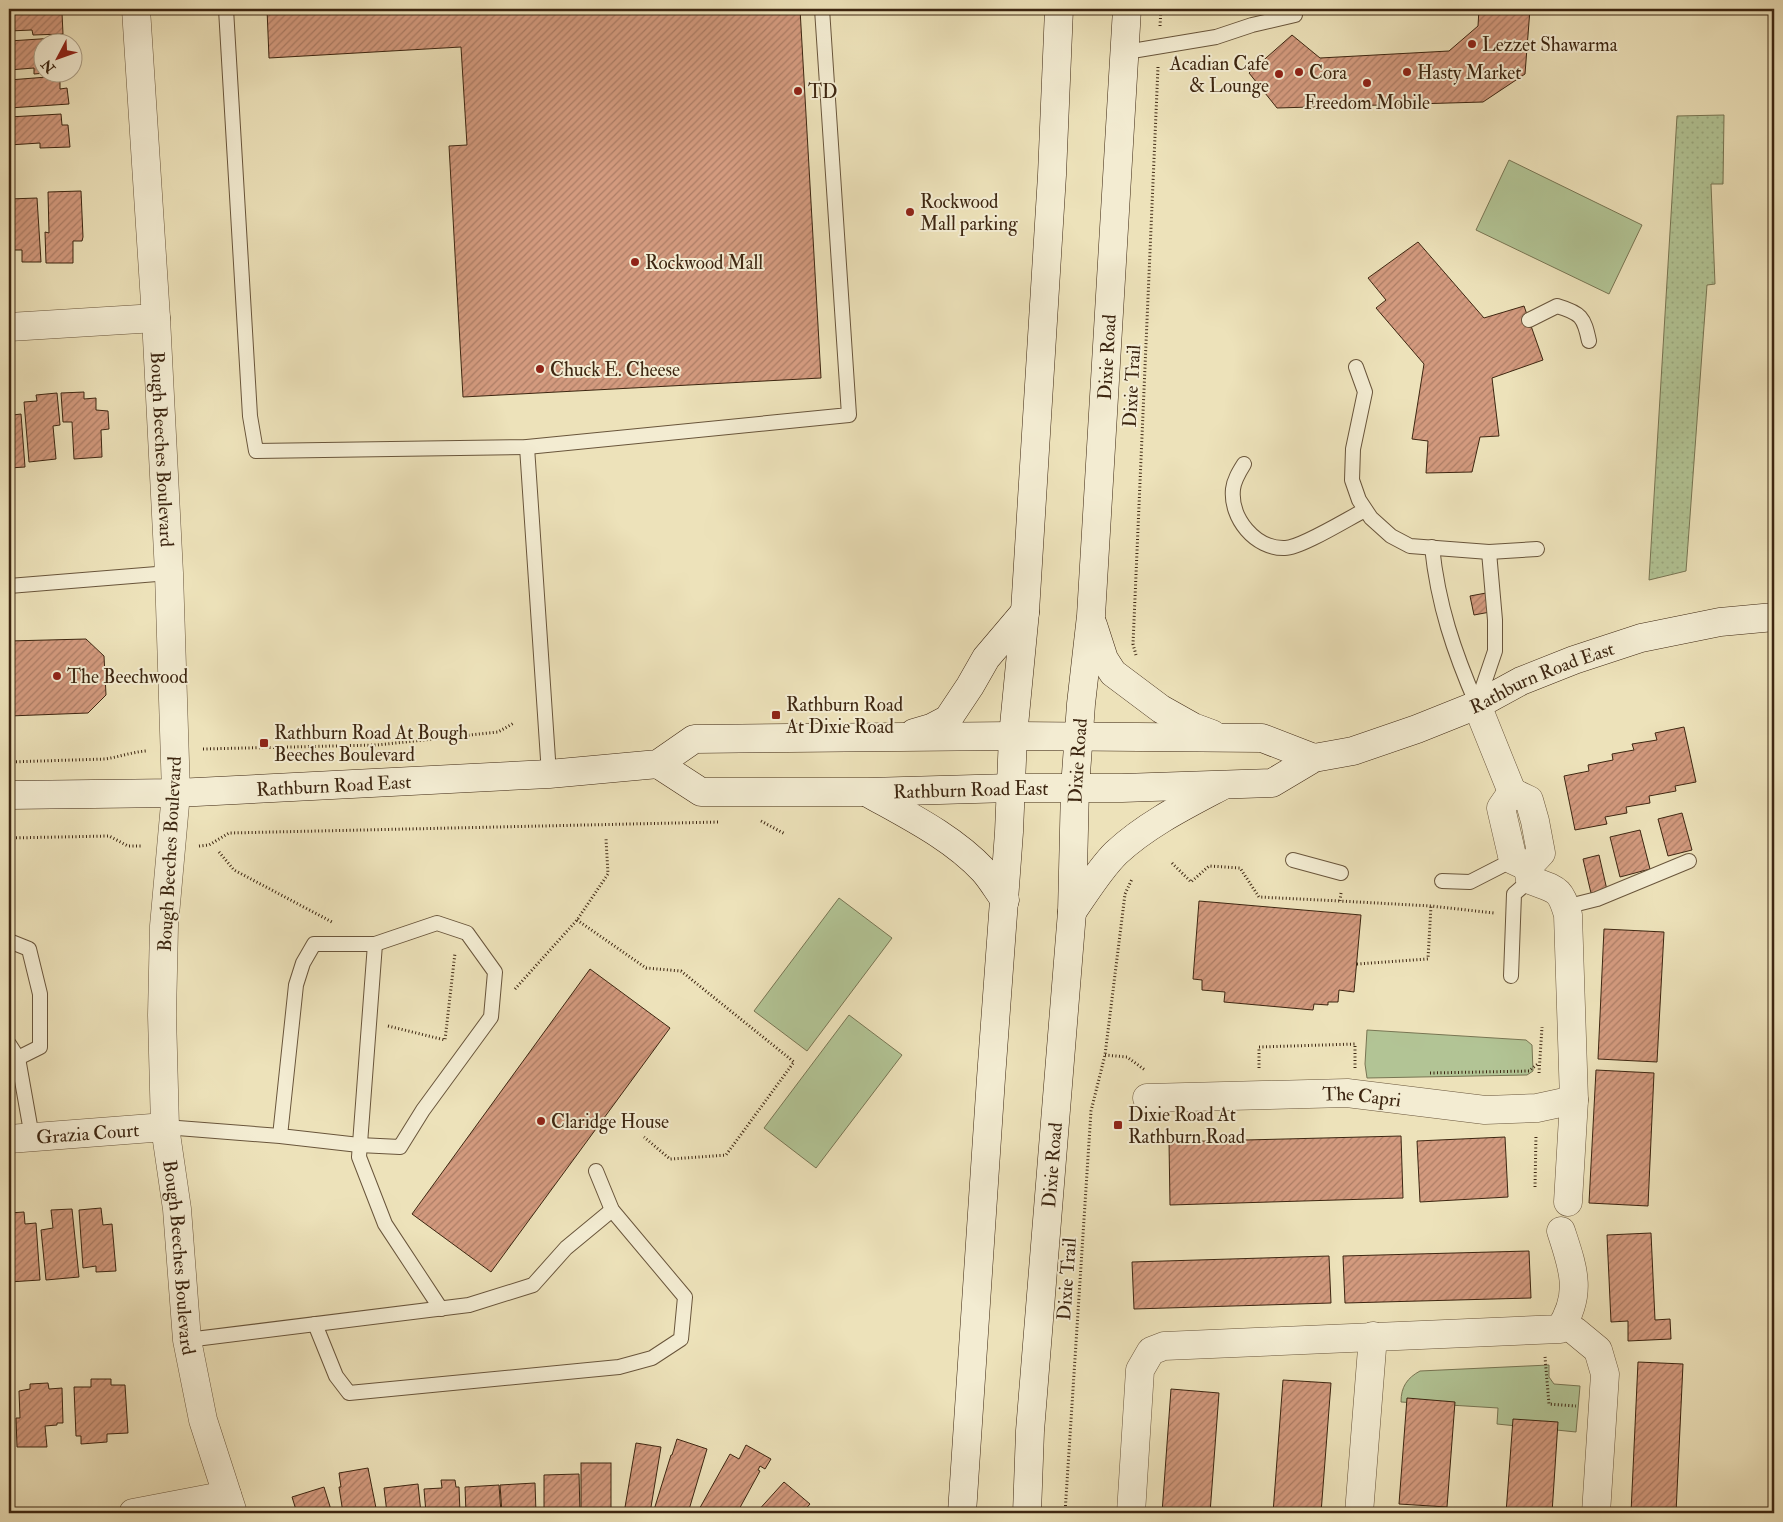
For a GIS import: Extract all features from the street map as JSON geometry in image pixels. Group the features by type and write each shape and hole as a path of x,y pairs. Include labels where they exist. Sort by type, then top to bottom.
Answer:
{"street":[{"name":"Bough Beeches Boulevard","path":"136,9 156,318 169,573 176,793 164,926 162,1015 166,1126 177,1209 187,1340 203,1420 230,1504"},
{"path":"962,1513 991,1078 1010,832 1013,736 1025,612 1052,174 1060,9"},
{"name":"Dixie Road","path":"1027,1513 1030,1431 1072,912 1075,788 1090,616 1128,9"},
{"path":"9,327 156,318"},
{"path":"901,736 931,728 948,719 986,658 1025,612"},
{"path":"1090,616 1104,659 1113,673 1161,709 1193,727 1221,738"},
{"name":"Rathburn Road East","path":"658,764 700,792 868,792 1010,788 1122,788 1272,783 1314,758 1353,752 1417,729 1477,705 1530,678 1574,660 1641,638 1720,622 1774,617"},
{"path":"1477,705 1512,792 1501,808 1524,869 1562,896 1568,915 1574,1100 1568,1202"},
{"name":"Rathburn Road East","path":"9,795 176,793 549,774 658,764 694,739 901,736 1262,738 1314,758"},
{"path":"1072,912 1092,883 1116,854 1165,817 1226,784"},
{"path":"868,792 940,834 962,850 986,872 1005,900"},
{"name":"The Capri","path":"1147,1098 1347,1093 1485,1110 1537,1108 1574,1100"},
{"name":"Grazia Court","path":"20,1138 166,1126"},
{"path":"1562,1231 1575,1276 1568,1316 1568,1330"},
{"path":"1131,1513 1140,1370 1151,1351 1164,1346 1373,1336 1568,1330 1598,1350 1605,1374 1596,1513"},
{"path":"1359,1513 1373,1336"},
{"path":"133,1513 230,1504"}],"lane":[{"path":"226,9 250,416 256,451 527,446 849,415 822,9"},
{"path":"1126,52 1216,37 1252,25 1295,15"},
{"path":"1529,320 1557,306 1574,311 1585,324 1589,341"},
{"path":"1356,366 1365,392 1353,449 1352,480 1359,500 1371,518 1391,536 1410,546 1489,552 1537,549"},
{"path":"527,446 549,774"},
{"path":"1244,464 1233,489 1234,507 1240,522 1253,537 1270,547 1287,548 1305,542 1366,510"},
{"path":"1432,548 1436,581 1450,638 1477,705"},
{"path":"1477,705 1495,651 1495,620 1489,552"},
{"path":"9,586 169,573"},
{"path":"1294,860 1342,873"},
{"path":"1565,907 1597,899 1688,861"},
{"path":"1442,881 1470,882 1524,869"},
{"path":"1511,976 1514,894 1524,869"},
{"path":"166,1126 359,1145 400,1146 423,1110 490,1016 496,972 467,933 437,923 375,944 314,944 303,963 296,985 280,1136"},
{"path":"9,941 30,949 40,994 40,1047 18,1058"},
{"path":"375,944 359,1157 385,1224 441,1308"},
{"path":"9,1044 18,1058 20,1138"},
{"path":"315,1324 336,1376 349,1393 619,1367 652,1358 681,1339 685,1297 612,1210 596,1171"},
{"path":"187,1340 469,1305 533,1285 566,1248 612,1210"}],"path":[{"name":"Dixie Trail","path":"1138,659 1133,644 1158,77"},
{"path":"214,749 377,744 498,732 514,722"},
{"path":"9,762 105,759 142,751"},
{"path":"751,822 761,821 785,834"},
{"path":"202,846 209,845 229,833 721,822"},
{"path":"9,838 109,836 128,846 141,846"},
{"path":"513,991 577,920 608,874 606,839"},
{"path":"219,852 234,870 333,923"},
{"path":"1172,863 1191,882 1209,866 1240,868 1258,897 1431,906 1513,915"},
{"path":"1340,901 1342,873"},
{"name":"Dixie Trail","path":"1065,1513 1091,1111 1105,1055 1125,894 1133,876"},
{"path":"1357,964 1428,960 1431,906"},
{"path":"577,920 646,968 681,971 794,1062 726,1155 670,1159 644,1137"},
{"path":"369,1022 445,1040 458,930"},
{"path":"1535,1187 1537,1127"},
{"path":"1545,1354 1550,1404 1577,1406"}],"green space":[{"path":"1724,115 1723,184 1711,184 1715,284 1707,285 1686,571 1649,580 1677,116"},
{"path":"1509,160 1642,225 1609,294 1476,230"},
{"path":"839,898 892,938 807,1051 754,1011"},
{"path":"849,1015 902,1055 816,1168 764,1128"},
{"path":"1367,1030 1526,1040 1532,1045 1533,1071 1527,1075 1367,1078 1365,1064"},
{"path":"1549,1365 1549,1377 1554,1384 1580,1386 1576,1432 1497,1424 1498,1408 1401,1402 1402,1392 1406,1384 1420,1371"}],"building":[{"path":"9,9 55,9 55,13 62,13 63,32 9,31"},
{"name":"Rockwood Mall","path":"267,9 800,9 821,378 463,397 449,146 467,145 461,47 269,58"},
{"path":"1479,9 1530,9 1525,74 1483,102 1277,108 1249,73 1292,35 1320,58 1449,51 1478,26"},
{"path":"32,40 32,68 9,70 9,41"},
{"path":"32,78 32,82 60,82 60,89 67,88 69,104 9,108 9,80"},
{"path":"61,114 62,125 68,125 70,147 40,148 40,143 9,145 9,117"},
{"path":"81,191 83,237 82,241 73,241 73,263 46,263 45,232 49,233 48,192"},
{"path":"37,198 41,262 22,262 22,250 9,250 9,199"},
{"path":"1418,242 1484,318 1524,306 1543,360 1492,378 1499,436 1480,437 1472,472 1426,473 1428,441 1412,439 1424,364 1376,308 1386,300 1368,278"},
{"path":"84,392 84,399 96,398 96,410 108,411 109,429 101,430 102,457 74,459 72,422 63,422 61,393"},
{"path":"57,393 60,425 53,426 56,459 29,462 24,402 37,401 36,395"},
{"path":"9,395 11,395 13,415 21,414 25,467 9,468"},
{"path":"1486,593 1490,612 1474,615 1470,596"},
{"name":"The Beechwood","path":"86,639 104,656 106,695 88,713 9,716 9,641"},
{"path":"1684,727 1696,782 1675,786 1676,791 1649,796 1650,803 1626,807 1627,813 1605,817 1607,824 1575,830 1564,776 1589,771 1588,765 1613,760 1612,754 1634,750 1632,744 1657,740 1655,733"},
{"path":"1682,813 1692,850 1668,856 1658,819"},
{"path":"1640,830 1650,869 1620,877 1610,837"},
{"path":"1599,855 1607,890 1591,893 1583,859"},
{"path":"1199,901 1361,915 1354,992 1339,990 1338,1002 1328,1002 1328,1005 1314,1004 1313,1010 1224,1002 1225,992 1202,990 1202,980 1193,979"},
{"path":"1604,929 1664,932 1657,1062 1598,1059"},
{"name":"Claridge House","path":"590,969 670,1028 491,1272 412,1214"},
{"path":"1596,1070 1654,1073 1648,1206 1589,1203"},
{"path":"1401,1136 1403,1198 1170,1205 1169,1142"},
{"path":"1505,1137 1508,1197 1420,1202 1417,1141"},
{"path":"101,1208 103,1225 112,1224 116,1271 96,1272 96,1266 83,1268 79,1210"},
{"path":"72,1209 79,1277 46,1280 41,1230 53,1228 51,1210"},
{"path":"24,1212 25,1224 36,1223 40,1280 9,1282 9,1213"},
{"path":"1651,1233 1655,1320 1670,1319 1671,1339 1628,1341 1628,1321 1611,1322 1607,1235"},
{"path":"1529,1251 1531,1298 1345,1303 1343,1256"},
{"path":"1329,1256 1331,1303 1134,1309 1132,1262"},
{"path":"1638,1362 1683,1364 1676,1513 1631,1513"},
{"path":"91,1379 111,1379 111,1385 125,1385 128,1433 107,1434 107,1442 81,1444 81,1436 76,1436 74,1387 91,1387"},
{"path":"1283,1380 1331,1383 1321,1513 1273,1513"},
{"path":"48,1383 49,1389 62,1388 63,1423 45,1426 47,1447 17,1447 16,1418 20,1418 19,1391 30,1389 30,1384"},
{"path":"1171,1389 1219,1393 1210,1513 1162,1513"},
{"path":"1407,1398 1455,1402 1447,1507 1399,1504"},
{"path":"1513,1419 1558,1422 1552,1513 1506,1513"},
{"path":"677,1439 707,1449 688,1513 653,1513 671,1455"},
{"path":"636,1443 661,1447 650,1513 624,1513"},
{"path":"746,1445 771,1459 765,1469 760,1466 758,1470 760,1471 737,1513 697,1513 730,1454 739,1459"},
{"path":"581,1463 611,1463 611,1513 581,1513"},
{"path":"368,1468 377,1513 343,1513 339,1473"},
{"path":"579,1474 580,1513 544,1513 544,1475"},
{"path":"441,1480 455,1480 456,1487 459,1487 460,1513 426,1513 424,1489 442,1488"},
{"path":"784,1482 810,1504 802,1513 756,1513"},
{"path":"535,1483 536,1513 502,1513 500,1485"},
{"path":"418,1484 421,1513 387,1513 384,1488"},
{"path":"499,1485 501,1513 466,1513 465,1487"},
{"path":"324,1487 332,1513 297,1513 292,1497"}],"place":[{"name":"Lezzet Shawarma","path":"1472,44"},
{"name":"Cora","path":"1299,72"},
{"name":"Hasty Market","path":"1407,72"},
{"name":"Acadian Cafe & Lounge","path":"1279,74"},
{"name":"Freedom Mobile","path":"1367,83"},
{"name":"TD","path":"798,91"},
{"name":"Rockwood Mall parking","path":"910,212"},
{"name":"Rockwood Mall","path":"635,262"},
{"name":"Chuck E. Cheese","path":"540,369"},
{"name":"The Beechwood","path":"57,676"},
{"name":"Rathburn Road At Dixie Road","path":"776,715"},
{"name":"Rathburn Road At Bough Beeches Boulevard","path":"264,743"},
{"name":"Claridge House","path":"541,1121"},
{"name":"Dixie Road At Rathburn Road","path":"1118,1125"}]}
